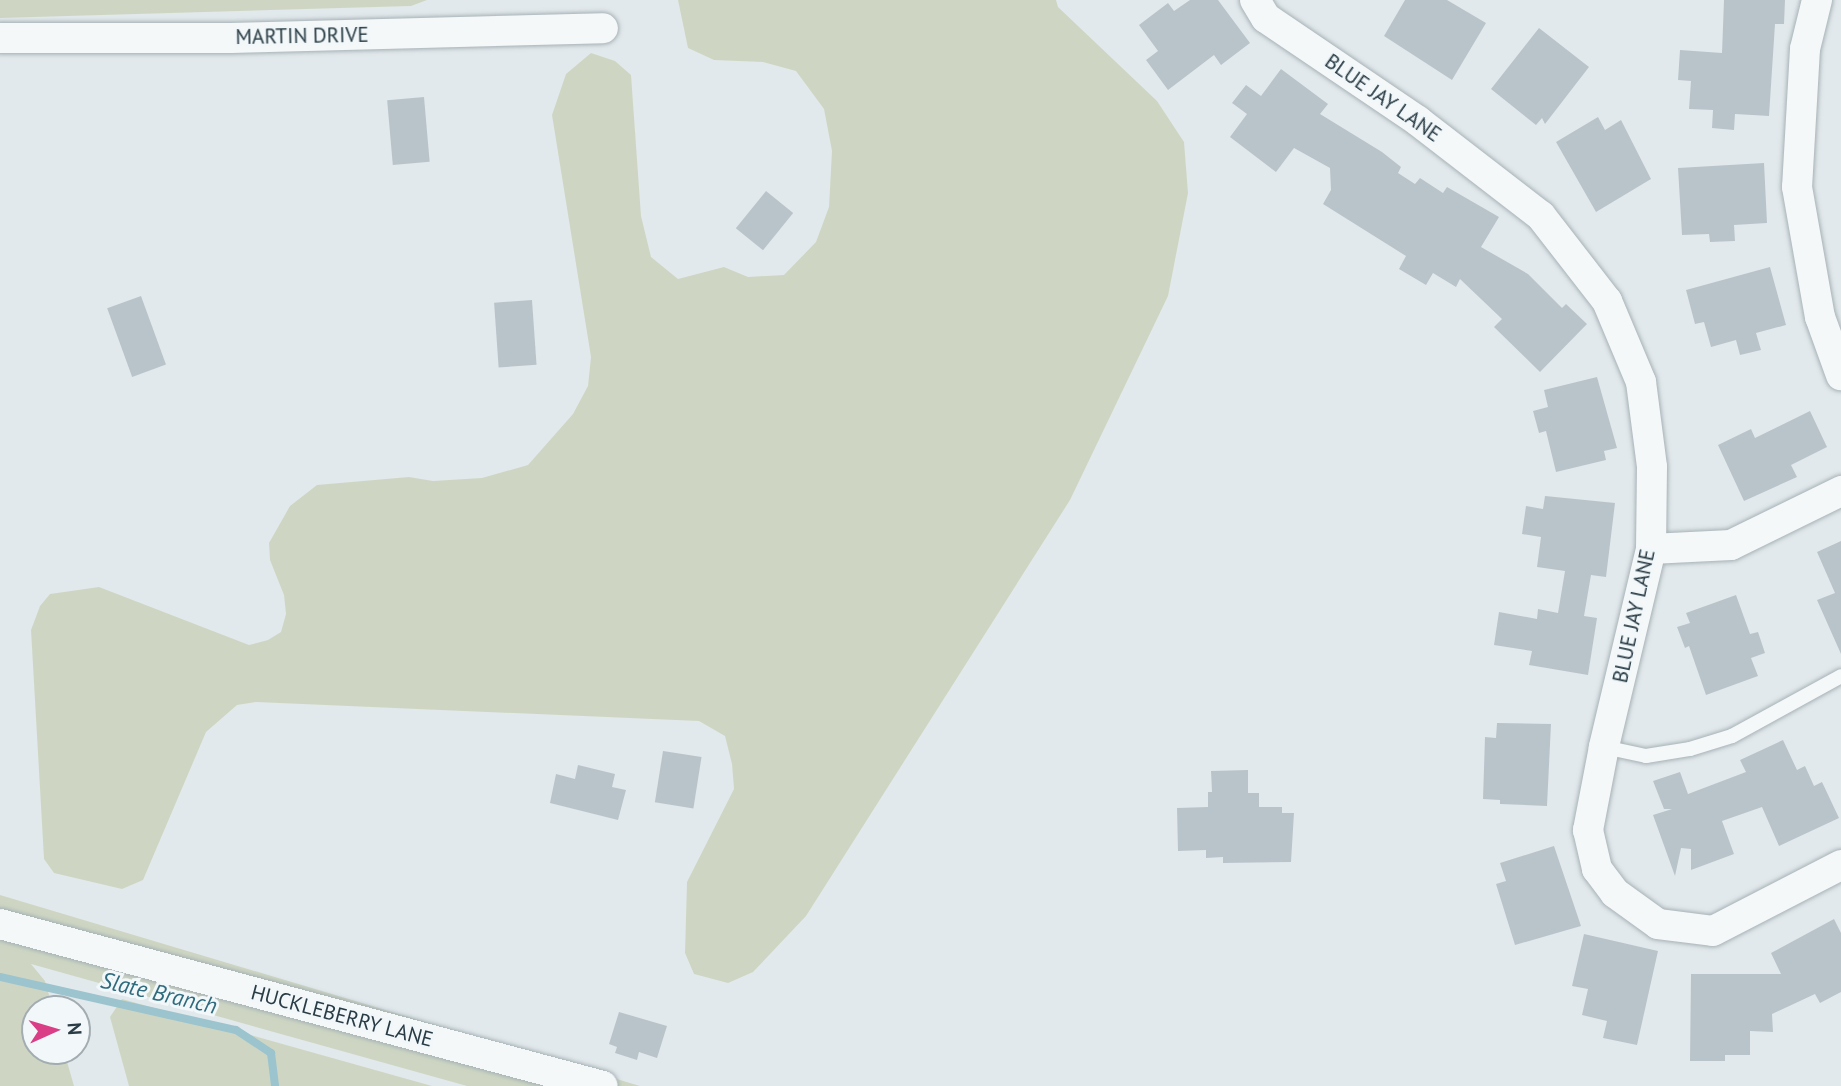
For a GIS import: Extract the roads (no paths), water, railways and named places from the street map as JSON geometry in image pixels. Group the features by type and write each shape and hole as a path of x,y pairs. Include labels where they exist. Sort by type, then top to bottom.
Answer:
{"street":[{"name":"BLUE JAY LANE","path":"1255,0 1266,18 1418,121 1541,216 1606,301 1641,382 1652,467 1651,549 1604,747 1588,830 1597,869 1615,893 1658,924 1713,931 1841,865"},
{"path":"1817,0 1805,49 1797,187 1820,317 1841,375"},
{"name":"MARTIN DRIVE","path":"0,38 231,38 603,28"},
{"path":"1651,549 1731,545 1841,491"},
{"name":"HUCKLEBERRY LANE","path":"0,924 603,1086"}],"lane":[{"path":"1604,747 1646,756 1690,749 1732,736 1841,676"}],"waterway":[{"name":"Slate Branch","path":"0,977 236,1030 271,1053 275,1086"}]}
